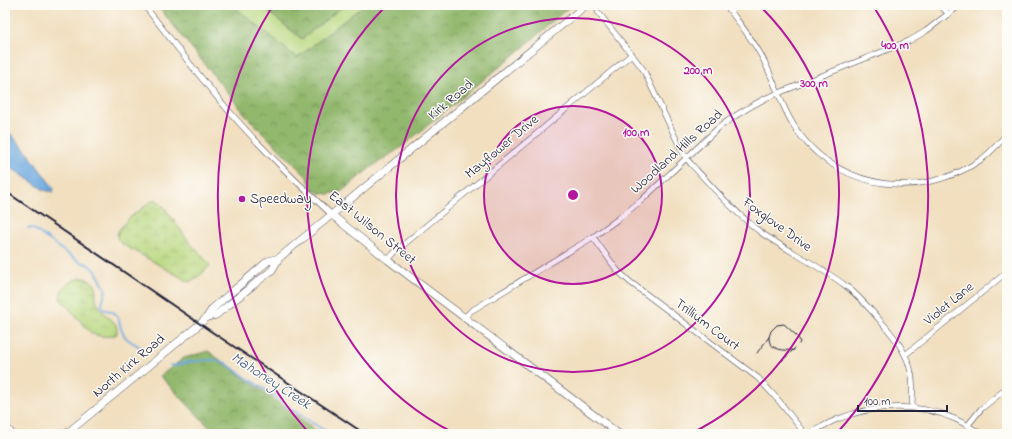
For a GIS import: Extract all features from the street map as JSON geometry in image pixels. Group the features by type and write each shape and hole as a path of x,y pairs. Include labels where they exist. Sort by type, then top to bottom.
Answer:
{"street":[{"name":"East Wilson Street","path":"144,5 235,119 287,173 332,215 464,318 619,434"},
{"name":"Kirk Road","path":"332,215 586,5"},
{"path":"726,5 757,48 792,123 802,138 828,162 848,173 882,183 915,185 929,182 947,177 980,161 994,149 1007,134"},
{"path":"940,5 949,14"},
{"name":"Woodland Hills Road","path":"464,318 471,311 592,236 630,210 714,132 753,104 778,92 908,41 926,30 960,5"},
{"name":"Foxglove Drive","path":"598,12 643,69 686,158 722,198 751,224 774,241 839,281 862,300 889,330 902,347 910,366 913,391 912,408"},
{"name":"Mayflower Drive","path":"388,260 396,251 632,54"},
{"name":"North Kirk Road","path":"66,434 207,317 216,315 272,270 278,258 332,215"},
{"name":"Trillium Court","path":"592,236 618,270 630,282 758,378 807,434"},
{"name":"Violet Lane","path":"905,355 1007,272"},
{"path":"968,425 981,409 1007,388"},
{"path":"807,434 840,418 868,410 898,408 927,410 941,414 968,425 982,434"},
{"path":"5,424 13,434"}],"green space":[{"path":"157,5 232,5 297,58 364,5 571,5 519,51 400,148 370,168 342,191 329,194 320,193 313,189 307,177 249,119"},
{"path":"232,5 260,5 302,39 344,5 364,5 297,58"},
{"path":"260,5 344,5 302,39"},
{"path":"153,200 157,200 164,207 190,243 210,265 201,275 192,281 189,282 122,244 117,238 119,230 127,220"},
{"path":"80,278 85,278 95,285 96,299 99,307 116,326 117,334 104,336 91,333 60,298 64,287"},
{"path":"208,351 321,434 216,434 160,376 184,358"}],"water":[{"path":"5,128 27,152 54,189 53,192 44,190 5,165"}],"waterway":[{"name":"Mahoney Creek","path":"28,228 32,228 62,250 80,262 87,264 96,271 106,290 102,307 105,310 115,313 119,319 124,335 140,347"},
{"name":"Mahoney Creek","path":"170,365 174,366 188,362 208,360 226,363 279,399 288,407 332,434"}],"tram line":[{"path":"757,353 769,337 771,331 777,325 784,324 797,336 800,341 799,344"},
{"path":"769,337 771,345 777,349 794,350"},
{"path":"782,361 795,348"}],"railway":[{"path":"5,191 365,434"}],"place":[{"name":"Speedway","path":"242,199"}]}
